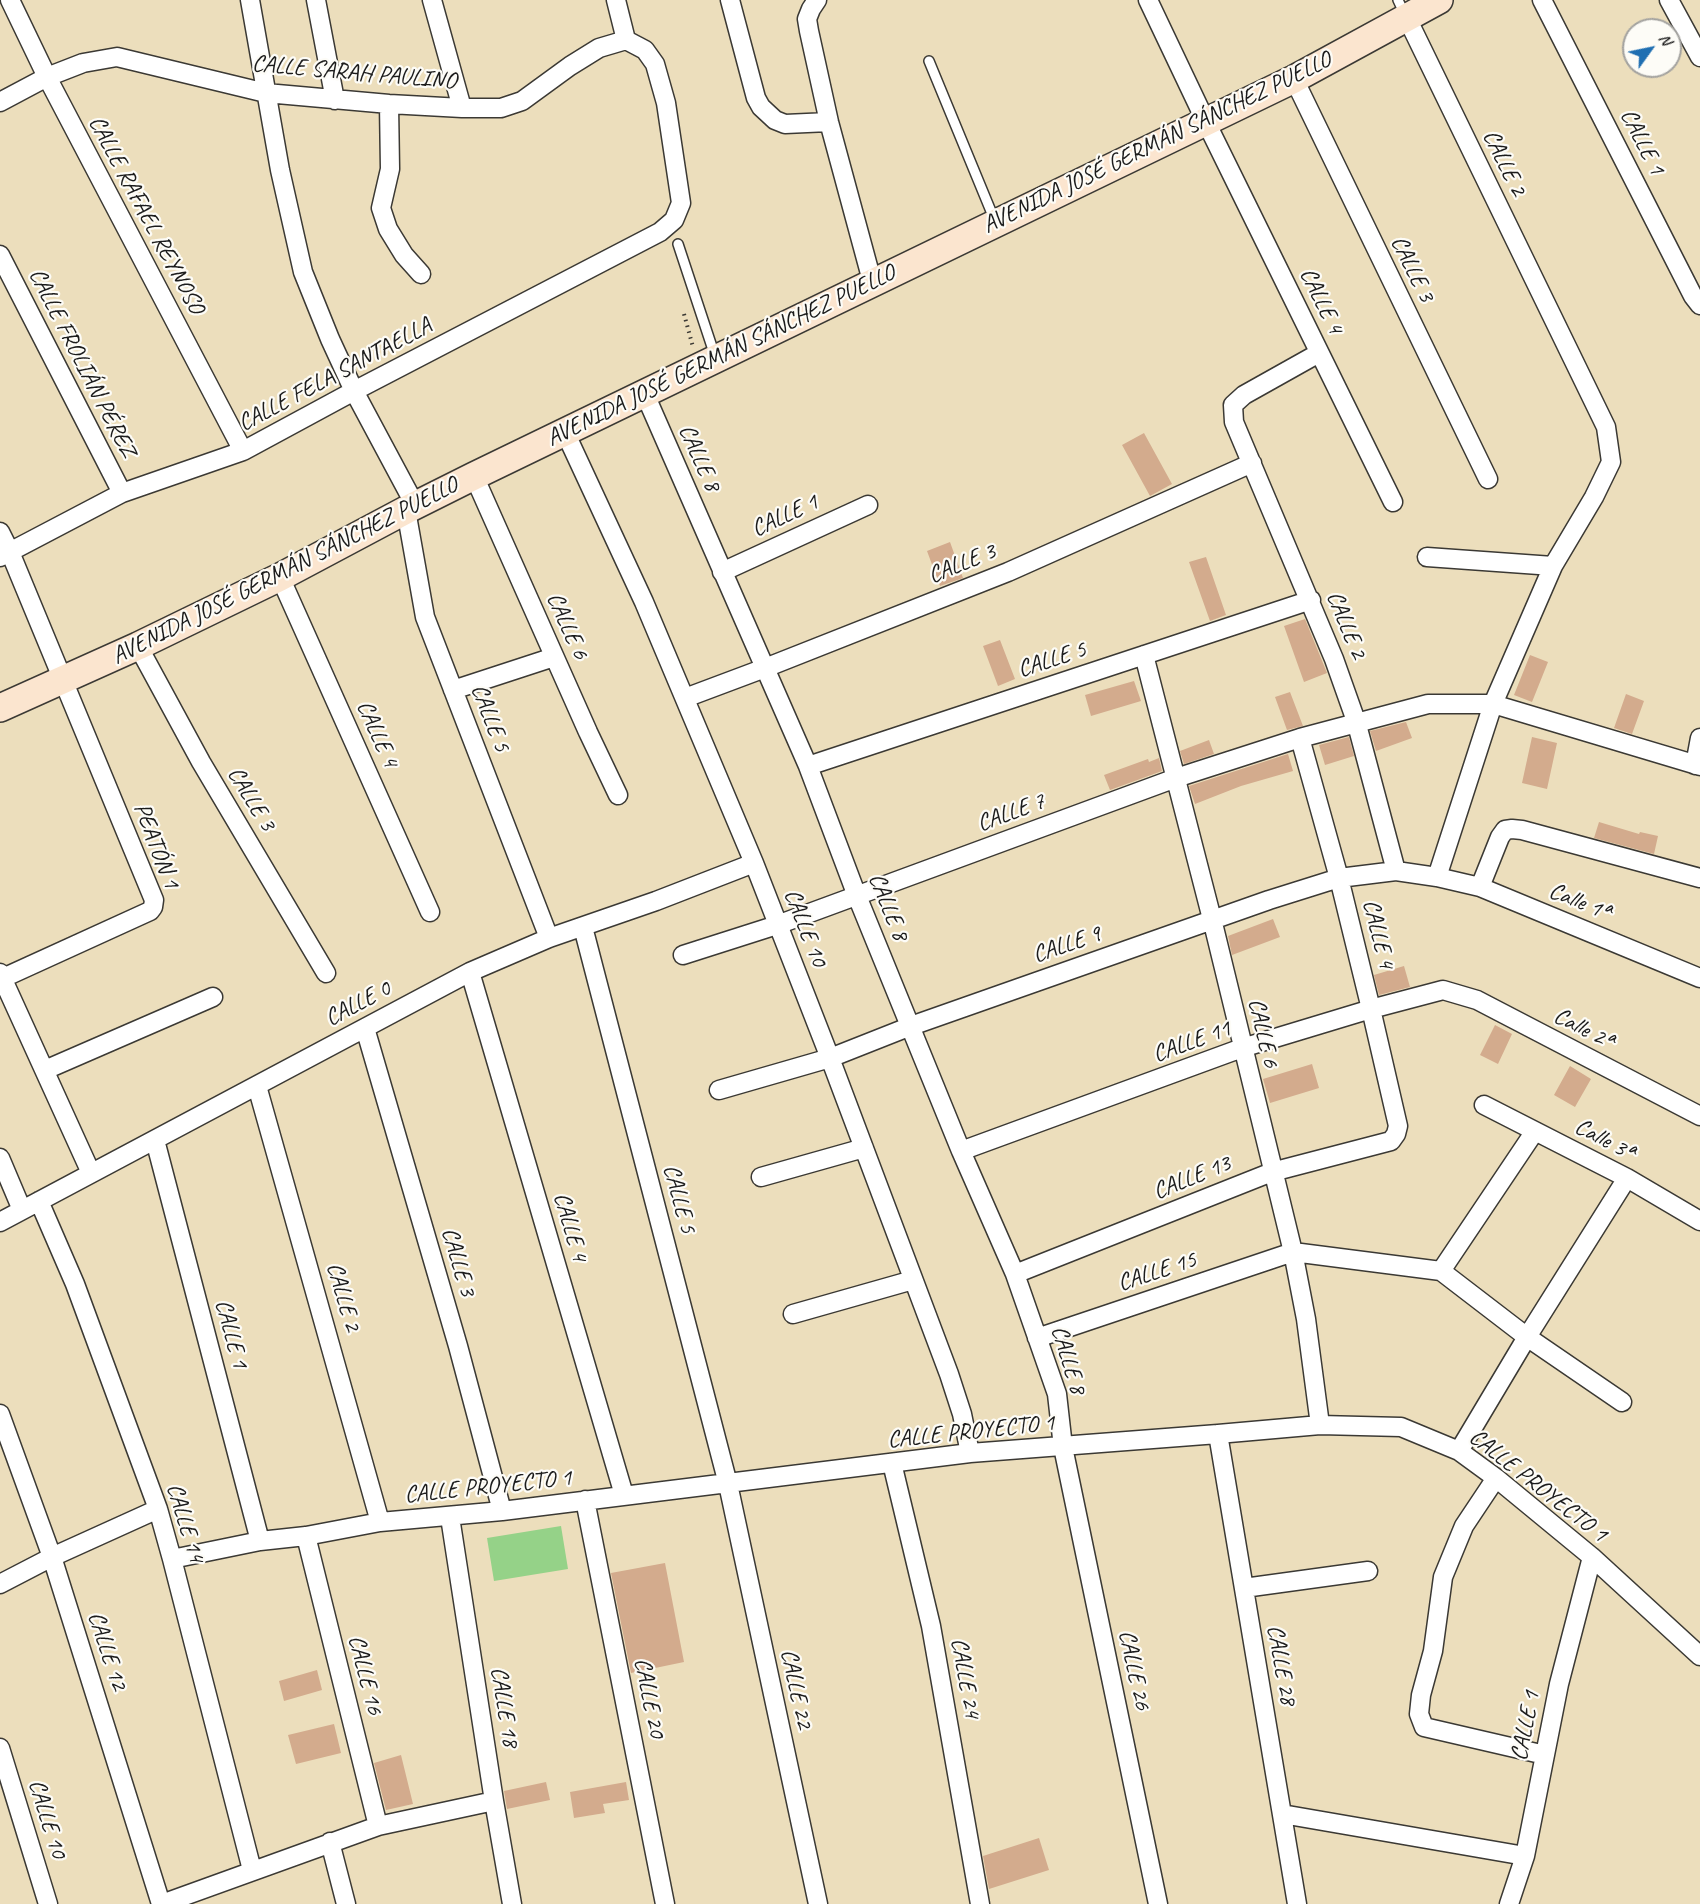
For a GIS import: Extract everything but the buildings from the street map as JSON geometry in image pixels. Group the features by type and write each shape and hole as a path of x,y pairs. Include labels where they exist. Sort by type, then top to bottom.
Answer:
{"main road":[{"name":"AVENIDA JOSÉ GERMÁN SÁNCHEZ PUELLO","path":"0,708 138,646 280,577 411,507 644,392 1294,79 1402,9 1439,0"}],"street":[{"name":"CALLE RAFAEL REYNOSO","path":"10,0 47,76 243,451"},
{"name":"CALLE 5","path":"250,0 280,170 303,272 330,339 411,507 425,616 549,938"},
{"path":"316,0 335,100"},
{"path":"432,0 462,108"},
{"path":"616,0 626,40"},
{"path":"730,0 760,107 775,120 785,124 828,122"},
{"path":"817,0 807,19 828,122 872,281"},
{"path":"1148,0 1206,122"},
{"name":"CALLE 1","path":"1542,0 1693,296 1700,305"},
{"path":"1669,0 1700,57"},
{"name":"CALLE 2","path":"1402,9 1606,427 1611,462 1594,497 1553,567 1493,704 1437,877"},
{"name":"CALLE SARAH PAULINO","path":"0,102 47,76 83,63 117,57 266,93 389,104 501,108 522,101 599,48 626,40"},
{"name":"CALLE FELA SANTAELLA","path":"5,554 122,493 243,451 660,232 674,220 681,203 666,103 655,64 645,50 626,40"},
{"name":"CALLE 3","path":"1294,79 1488,479"},
{"path":"389,104 390,169 381,208 388,229 398,246 421,274"},
{"name":"CALLE 4","path":"1206,122 1393,502"},
{"name":"CALLE FROLIÁN PÉREZ","path":"0,255 122,493"},
{"name":"CALLE 2","path":"1319,353 1244,395 1233,405 1234,422 1334,659 1356,722 1395,871"},
{"name":"CALLE 8","path":"644,392 808,766 857,896 961,1151 1015,1274 1057,1394 1063,1447"},
{"name":"CALLE 10","path":"565,432 644,602 754,863 913,1280 962,1414 970,1453"},
{"name":"CALLE 3","path":"685,698 1008,572 1252,463"},
{"name":"CALLE 6","path":"474,476 618,795"},
{"name":"CALLE 1","path":"722,572 868,505"},
{"path":"0,532 5,554 64,680"},
{"path":"1427,557 1553,567"},
{"name":"CALLE 4","path":"280,577 430,912"},
{"name":"CALLE 5","path":"808,766 1311,600"},
{"name":"CALLE 3","path":"138,646 201,762 326,974"},
{"name":"CALLE 6","path":"1144,655 1212,919 1293,1252 1306,1319 1320,1425"},
{"path":"453,690 554,657"},
{"name":"PEATÓN 1","path":"1,975 150,911 153,907 154,900 64,680"},
{"name":"CALLE 7","path":"683,955 777,925 1176,778 1300,738 1428,704 1493,704 1697,766"},
{"name":"CALLE 4","path":"1300,738 1339,878 1398,1126 1391,1141"},
{"path":"1697,766 1700,738"},
{"path":"1480,887 1500,837 1506,830 1512,828 1700,878"},
{"name":"CALLE 0","path":"0,1222 470,972 549,938 754,863"},
{"name":"CALLE 9","path":"719,1090 830,1058 911,1026 1212,919 1339,878 1395,871 1437,877"},
{"name":"Calle 1ª","path":"1437,877 1480,887 1700,978"},
{"name":"CALLE 5","path":"583,927 728,1484"},
{"name":"CALLE 4","path":"470,972 624,1495"},
{"path":"1,975 91,1173"},
{"name":"CALLE 11","path":"961,1151 1242,1048 1443,990"},
{"name":"Calle 2ª","path":"1443,990 1477,1000 1700,1116"},
{"path":"45,1070 213,998"},
{"name":"CALLE 3","path":"365,1028 458,1346 502,1511"},
{"name":"CALLE 2","path":"257,1086 380,1522"},
{"name":"Calle 3ª","path":"1484,1105 1627,1178 1700,1221"},
{"path":"1441,1271 1535,1131"},
{"name":"CALLE 1","path":"155,1140 260,1541"},
{"name":"CALLE 13","path":"1015,1274 1272,1172 1391,1141"},
{"path":"761,1177 864,1148"},
{"path":"0,1158 22,1210"},
{"path":"1459,1451 1527,1337 1627,1178"},
{"name":"CALLE 14","path":"39,1201 75,1284 158,1509 252,1870"},
{"path":"1293,1252 1441,1271 1527,1337 1622,1402"},
{"name":"CALLE 15","path":"1037,1338 1293,1252"},
{"path":"793,1314 913,1280"},
{"name":"CALLE 12","path":"0,1414 52,1557 161,1904"},
{"name":"CALLE PROYECTO 1","path":"172,1559 260,1541 306,1536 380,1522 502,1511 970,1453 1320,1425 1401,1427 1459,1451 1496,1478 1592,1557 1700,1656"},
{"name":"CALLE 28","path":"1218,1434 1297,1904"},
{"name":"CALLE 26","path":"1063,1447 1158,1904"},
{"name":"CALLE 24","path":"892,1463 931,1626 980,1904"},
{"path":"1496,1478 1464,1526 1443,1577 1432,1651 1421,1695 1419,1714 1424,1727 1545,1755"},
{"name":"CALLE 22","path":"728,1484 818,1904"},
{"name":"CALLE 20","path":"585,1500 665,1904"},
{"path":"0,1584 52,1557 158,1509"},
{"name":"CALLE 18","path":"450,1517 512,1904"},
{"name":"CALLE 16","path":"306,1536 378,1826"},
{"name":"CALLE 1","path":"1509,1904 1525,1856 1559,1684 1592,1557"},
{"path":"1244,1588 1368,1571"},
{"name":"CALLE 10","path":"0,1748 48,1904"},
{"path":"161,1904 378,1826 494,1801"},
{"path":"1282,1815 1525,1856"},
{"path":"330,1842 346,1904"},
{"path":"209,1886 212,1904"}],"lane":[{"path":"929,61 996,223"},
{"path":"678,244 716,357"}],"green space":[{"path":"561,1526 568,1569 494,1581 487,1538"}]}
